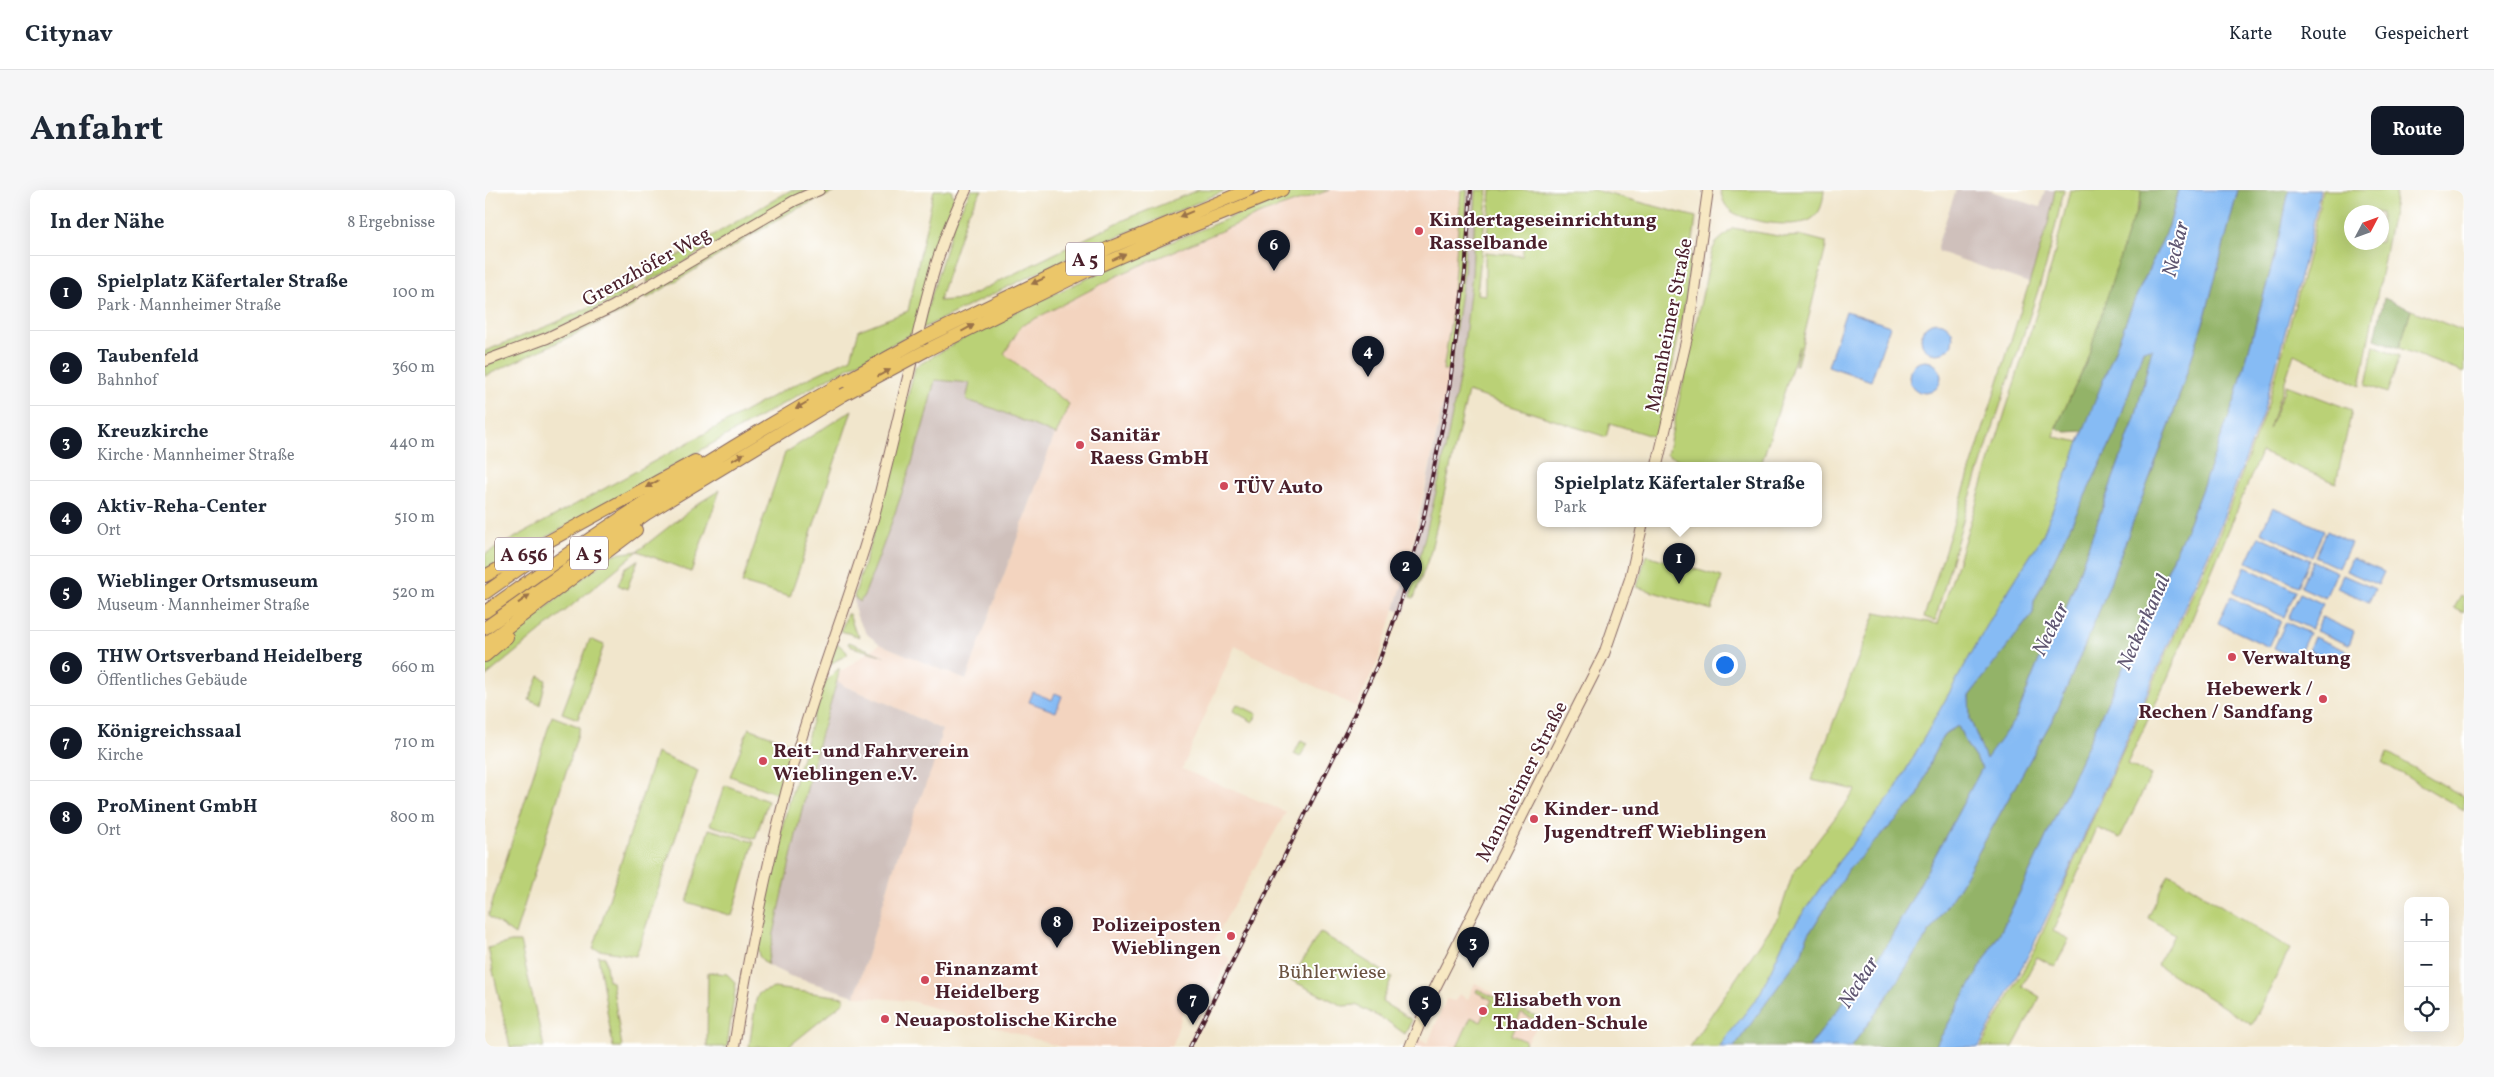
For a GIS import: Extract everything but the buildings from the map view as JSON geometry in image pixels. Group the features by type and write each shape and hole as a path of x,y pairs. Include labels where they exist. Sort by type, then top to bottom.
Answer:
{"highway":[{"name":"A 5","path":"485,612 577,546 743,439 845,381 925,337 1109,248 1248,190"},
{"name":"A 5","path":"485,628 584,556 696,482 843,395 925,351 1079,274 1282,190"},
{"path":"485,593 602,512 695,461 743,439"},
{"name":"A 5","path":"485,644 680,498 696,482"},
{"name":"A 656","path":"485,576 602,512"},
{"name":"A 5","path":"485,656 559,590"}],"main road":[{"name":"Grenzhöfer Weg","path":"485,361 547,338 612,307 794,201 819,190"},
{"path":"953,190 957,196 956,209"},
{"path":"734,1047 761,895 783,804 802,737 849,599 875,512 932,277 956,209 966,190"},
{"name":"Mannheimer Straße","path":"1658,462 1688,333 1708,190"},
{"name":"Mannheimer Straße","path":"1410,1047 1428,1002 1604,654 1629,579 1642,527"}],"shaded area":[{"path":"1330,190 1461,190 1451,320 1443,369 1450,370 1407,570 1378,661 1356,707 1235,646 1182,769 1286,812 1210,947 1230,958 1198,1019 1183,1012 1172,1047 1061,1047 911,1001 855,996 898,854 942,730 891,705 844,686 838,681 840,672 880,644 966,680 1065,406 973,336 1263,213"},
{"path":"1467,190 1476,190 1472,273 1462,364 1440,476 1421,557 1404,614 1395,609 1413,549 1450,370 1464,272"},
{"path":"1956,190 1988,190 2040,207 2045,190 2055,190 2049,220 2029,283 1939,252 1937,246"},
{"path":"915,367 1065,406 966,680 880,644 868,635 859,622 855,611 854,597 879,515"},
{"path":"838,681 844,686 891,705 942,730 933,766 898,854 855,996 790,976 767,965 803,803 831,696"},
{"name":"Elisabeth von Thadden-Schule","path":"1475,983 1541,1020 1524,1047 1415,1047 1418,1038 1428,1043 1446,999 1455,1001 1459,994 1468,999"}],"green space":[{"path":"791,190 809,190 647,283 648,278 655,274 653,270"},
{"path":"827,190 839,190 794,210 648,298 644,298 645,292 797,202"},
{"path":"934,190 951,190 954,198 935,255 915,332 818,384 485,572 485,554 786,389 851,358 859,330 908,311"},
{"path":"971,190 982,190 967,215 939,301 963,299 1119,222 1198,190 1227,190 1076,254 921,329 954,222"},
{"path":"1297,190 1330,190 1263,213 1123,273 1021,326 1004,354 1069,404 1056,435 995,409 966,400 970,383 935,380 913,461 885,540 860,602 854,597 879,515 915,367 979,329 1127,260"},
{"path":"1461,190 1467,190 1464,272 1450,370 1443,370 1451,320"},
{"path":"1476,190 1488,190 1477,294 1485,295 1485,252 1522,256 1524,244 1487,237 1491,190 1594,190 1696,217 1685,303 1658,438 1610,423 1606,437 1468,392 1430,554 1414,598 1410,597 1440,476 1462,364 1472,273"},
{"path":"1720,190 1824,190 1820,209 1813,218 1806,222 1785,224 1759,221 1738,215 1727,207"},
{"path":"2055,190 2064,190 2046,266 1965,513 1935,621 1924,617 2049,220"},
{"path":"2070,190 2141,190 2142,194 2086,363 2056,428 2054,437 2080,442 2042,537 1993,615 1892,795 1839,861 1785,939 1760,994 1719,1047 1689,1047 1779,916 1793,873 1856,790 1811,780 1876,612 1938,624 2052,264"},
{"path":"2141,190 2179,190 2169,226 2134,301 2084,431 2066,432 2056,428 2086,363 2130,225 2140,205"},
{"path":"2238,190 2289,190 2280,236 2235,400 2189,523 2035,861 2002,929 1935,1047 1851,1047 1878,1010 1961,884 2056,713 2102,604 2170,424 2205,317"},
{"path":"2322,190 2397,190 2389,232 2389,205 2344,205 2344,250 2386,250 2360,386 2294,354 2269,429 2286,385 2352,410 2336,483 2261,452 2168,677 2127,764 2151,775 2120,838 2097,828 2053,931 2069,939 2055,967 2037,957 2022,986 2040,997 2013,1047 1981,1047 2036,947 2219,535 2268,404 2311,246"},
{"path":"1733,228 1784,237 1803,236 1826,242 1797,365 1795,365 1799,346 1762,462 1687,462 1667,455 1712,251 1716,243"},
{"path":"633,287 635,289 633,291 564,326 485,358 485,351 555,323"},
{"path":"2384,298 2411,310 2399,348 2375,339"},
{"path":"632,299 637,303 625,311 485,376 485,365"},
{"path":"2411,310 2464,331 2464,373 2399,348"},
{"path":"2374,345 2400,356 2387,393 2366,385"},
{"path":"2152,349 2135,418 2065,611 2041,655 2016,718 1986,760 1970,719 1969,696 2033,613 2034,601 2115,434 2143,350"},
{"path":"852,410 790,597 742,583 785,453"},
{"path":"720,490 691,572 638,551 699,503"},
{"path":"638,551 485,677 485,661 560,596 614,554"},
{"path":"1646,555 1722,577 1712,610 1637,587"},
{"path":"638,560 627,589 618,585 625,568"},
{"path":"2461,596 2464,598 2464,613 2454,608"},
{"path":"847,614 849,614 855,631 860,637 841,631"},
{"path":"590,639 604,645 578,719 562,713"},
{"path":"849,642 884,656 852,647 848,644"},
{"path":"837,643 847,652 847,655 835,661 829,667"},
{"path":"839,668 792,851 767,965 759,956 757,946 775,852 820,693 825,682"},
{"path":"539,676 546,680 540,705 529,700"},
{"path":"1237,704 1257,714 1253,722 1233,711"},
{"path":"552,716 580,727 515,935 488,916"},
{"path":"1958,726 1968,747 1982,768 1886,947 1809,1047 1734,1047 1801,955 1807,937 1849,869 1917,798 1932,757 1944,734"},
{"name":"Reit- und Fahrverein Wieblingen e.V.","path":"749,728 796,746 777,794 730,776"},
{"path":"1301,740 1308,743 1300,757 1294,754"},
{"path":"2387,752 2464,797 2464,810 2383,763"},
{"path":"656,753 698,771 636,956 593,949"},
{"path":"725,785 768,801 755,839 710,825"},
{"path":"709,829 754,842 732,916 687,902"},
{"path":"2169,873 2290,949 2252,1025 2157,965 2175,934 2148,918"},
{"name":"Bühlerwiese","path":"1320,932 1392,977 1382,1002 1412,1020 1405,1034 1387,1021 1356,1005 1343,1006 1291,980"},
{"path":"511,942 520,942 544,1047 510,1047 488,948"},
{"path":"598,956 605,957 608,980 612,982 622,1047 613,1047"},
{"path":"708,972 727,974 736,983 727,1047 707,1047"},
{"path":"774,988 844,997 844,1002 788,1047 749,1047 756,1000 759,993"},
{"path":"1477,989 1542,1019 1540,1022 1521,1013 1511,1035 1526,1041 1524,1047 1457,1047 1471,1017 1481,1022 1492,1000 1476,992"}],"water":[{"name":"Neckar","path":"2179,190 2238,190 2205,317 2170,424 2102,604 2056,713 1961,884 1878,1010 1851,1047 1809,1047 1886,947 1982,768 1968,747 1958,726 1944,734 1932,757 1917,798 1849,869 1807,937 1801,955 1734,1047 1719,1047 1760,994 1785,939 1839,861 1892,795 1993,615 2042,537 2134,301 2169,226","holes":["2152,349 2135,418 2065,611 2041,655 2016,718 1986,759 1970,719 1969,696 2033,613 2034,601 2115,434 2143,350"]},
{"path":"2289,190 2320,190 2309,244 2264,410 2217,534 2065,879 2032,948 1979,1047 1935,1047 2002,929 2035,861 2189,523 2235,400 2280,236"},
{"path":"1846,311 1890,326 1871,381 1828,366"},
{"path":"1937,322 1943,323 1948,327 1952,332 1952,344 1948,349 1943,353 1937,354 1931,353 1926,349 1922,344 1921,338 1922,332 1926,327 1931,323"},
{"path":"1925,361 1931,362 1936,366 1940,371 1940,383 1936,388 1931,392 1925,393 1919,392 1914,388 1910,383 1909,377 1910,371 1914,366 1919,362"},
{"path":"2273,507 2324,530 2312,556 2261,532"},
{"path":"2327,531 2351,543 2339,568 2315,557"},
{"path":"2259,536 2310,560 2298,586 2247,562"},
{"path":"2352,558 2384,572 2378,585 2346,571"},
{"path":"2313,561 2337,572 2325,598 2301,587"},
{"path":"2245,567 2296,591 2284,617 2233,593"},
{"path":"2343,575 2375,589 2369,602 2337,588"},
{"path":"2300,593 2323,604 2311,629 2288,618"},
{"path":"2230,597 2281,621 2269,647 2218,623"},
{"path":"2322,617 2354,632 2349,645 2316,631"},
{"path":"2286,622 2309,633 2297,659 2274,648"},
{"path":"2314,637 2347,651 2341,664 2309,650"},
{"path":"1033,692 1052,700 1055,693 1062,696 1056,712 1029,702"}],"railway":[{"path":"1190,1047 1346,732 1379,661 1398,610 1423,521 1447,404 1465,273 1471,190"}],"place":[{"name":"Kindertageseinrichtung Rasselbande","path":"1419,231"},
{"name":"THW Ortsverband Heidelberg","path":"1274,271"},
{"name":"Aktiv-Reha-Center","path":"1368,377"},
{"name":"Sanitär Raess GmbH","path":"1080,445"},
{"name":"TÜV Auto","path":"1224,486"},
{"name":"Spielplatz Käfertaler Straße","path":"1679,584"},
{"name":"Taubenfeld","path":"1406,592"},
{"name":"Verwaltung","path":"2232,657"},
{"name":"Hebewerk / Rechen / Sandfang","path":"2323,699"},
{"name":"Reit- und Fahrverein Wieblingen e.V.","path":"763,761"},
{"name":"Kinder- und Jugendtreff Wieblingen","path":"1534,819"},
{"name":"Polizeiposten Wieblingen","path":"1231,936"},
{"name":"ProMinent GmbH","path":"1057,948"},
{"name":"Kreuzkirche","path":"1473,968"},
{"name":"Finanzamt Heidelberg","path":"925,980"},
{"name":"Elisabeth von Thadden-Schule","path":"1483,1011"},
{"name":"Neuapostolische Kirche","path":"885,1019"},
{"name":"Königreichssaal","path":"1193,1025"},
{"name":"Wieblinger Ortsmuseum","path":"1425,1027"}],"water label":[{"name":"Neckarkanal","path":"2143,622"}]}
